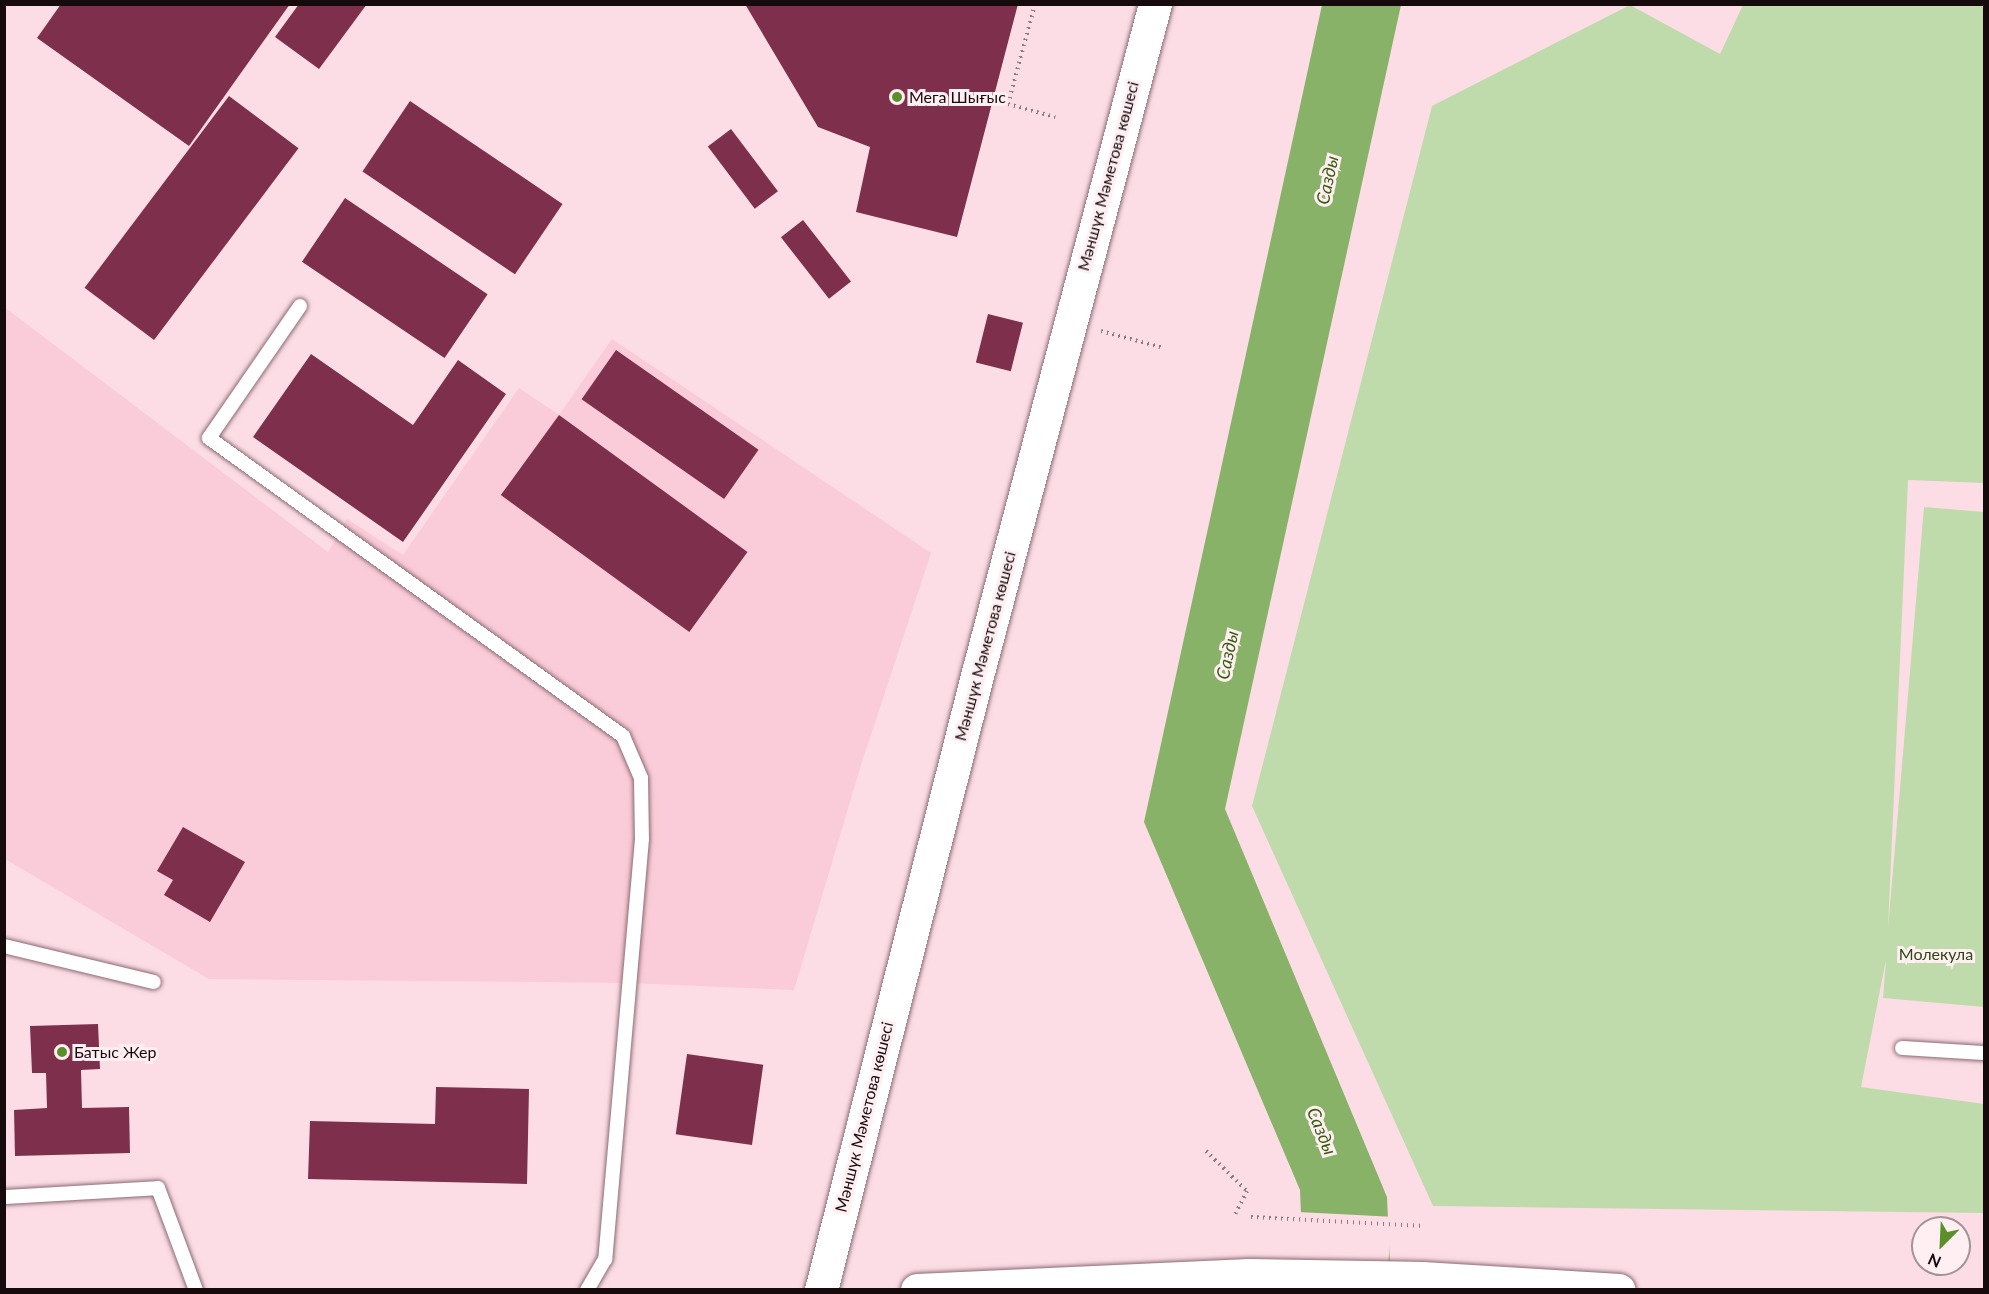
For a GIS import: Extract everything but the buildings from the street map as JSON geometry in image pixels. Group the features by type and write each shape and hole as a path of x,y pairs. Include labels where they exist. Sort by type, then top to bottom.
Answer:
{"main road":[{"name":"Мәншүк Мәметова көшесі","path":"821,1290 975,682 1155,4"},
{"path":"917,1290 1143,1283 1249,1275 1422,1278 1462,1285 1619,1290"}],"lane":[{"path":"300,306 209,438 623,736 641,778 642,839 605,1259 587,1290"},
{"path":"4,946 154,982"},
{"path":"1902,1048 1984,1053"},
{"path":"4,1197 158,1188 196,1290"}],"path":[{"path":"1035,4 1008,104 1055,117"},
{"path":"1100,330 1164,348"},
{"path":"1206,1150 1247,1191 1234,1217"},
{"path":"1251,1216 1424,1226"}],"shaded area":[{"path":"4,307 328,552 347,519 403,555 519,388 559,415 612,339 931,553 861,765 794,990 629,983 209,979 5,859"}],"green space":[{"name":"Молекула","path":"1630,5 1720,54 1743,5 1984,5 1984,483 1908,480 1888,929 1924,507 1984,512 1984,1007 1883,998 1886,960 1861,1087 1984,1104 1984,1213 1433,1206 1252,806 1432,106"}],"water":[{"name":"Сазды","path":"1322,5 1401,5 1225,809 1387,1197 1391,1289 1304,1289 1300,1190 1144,822"}],"pier":[{"path":"1298,1212 1391,1217 1387,1290 1294,1290"}],"place":[{"name":"Мега Шығыс","path":"897,97"},
{"name":"Батыс Жер","path":"62,1052"}]}
